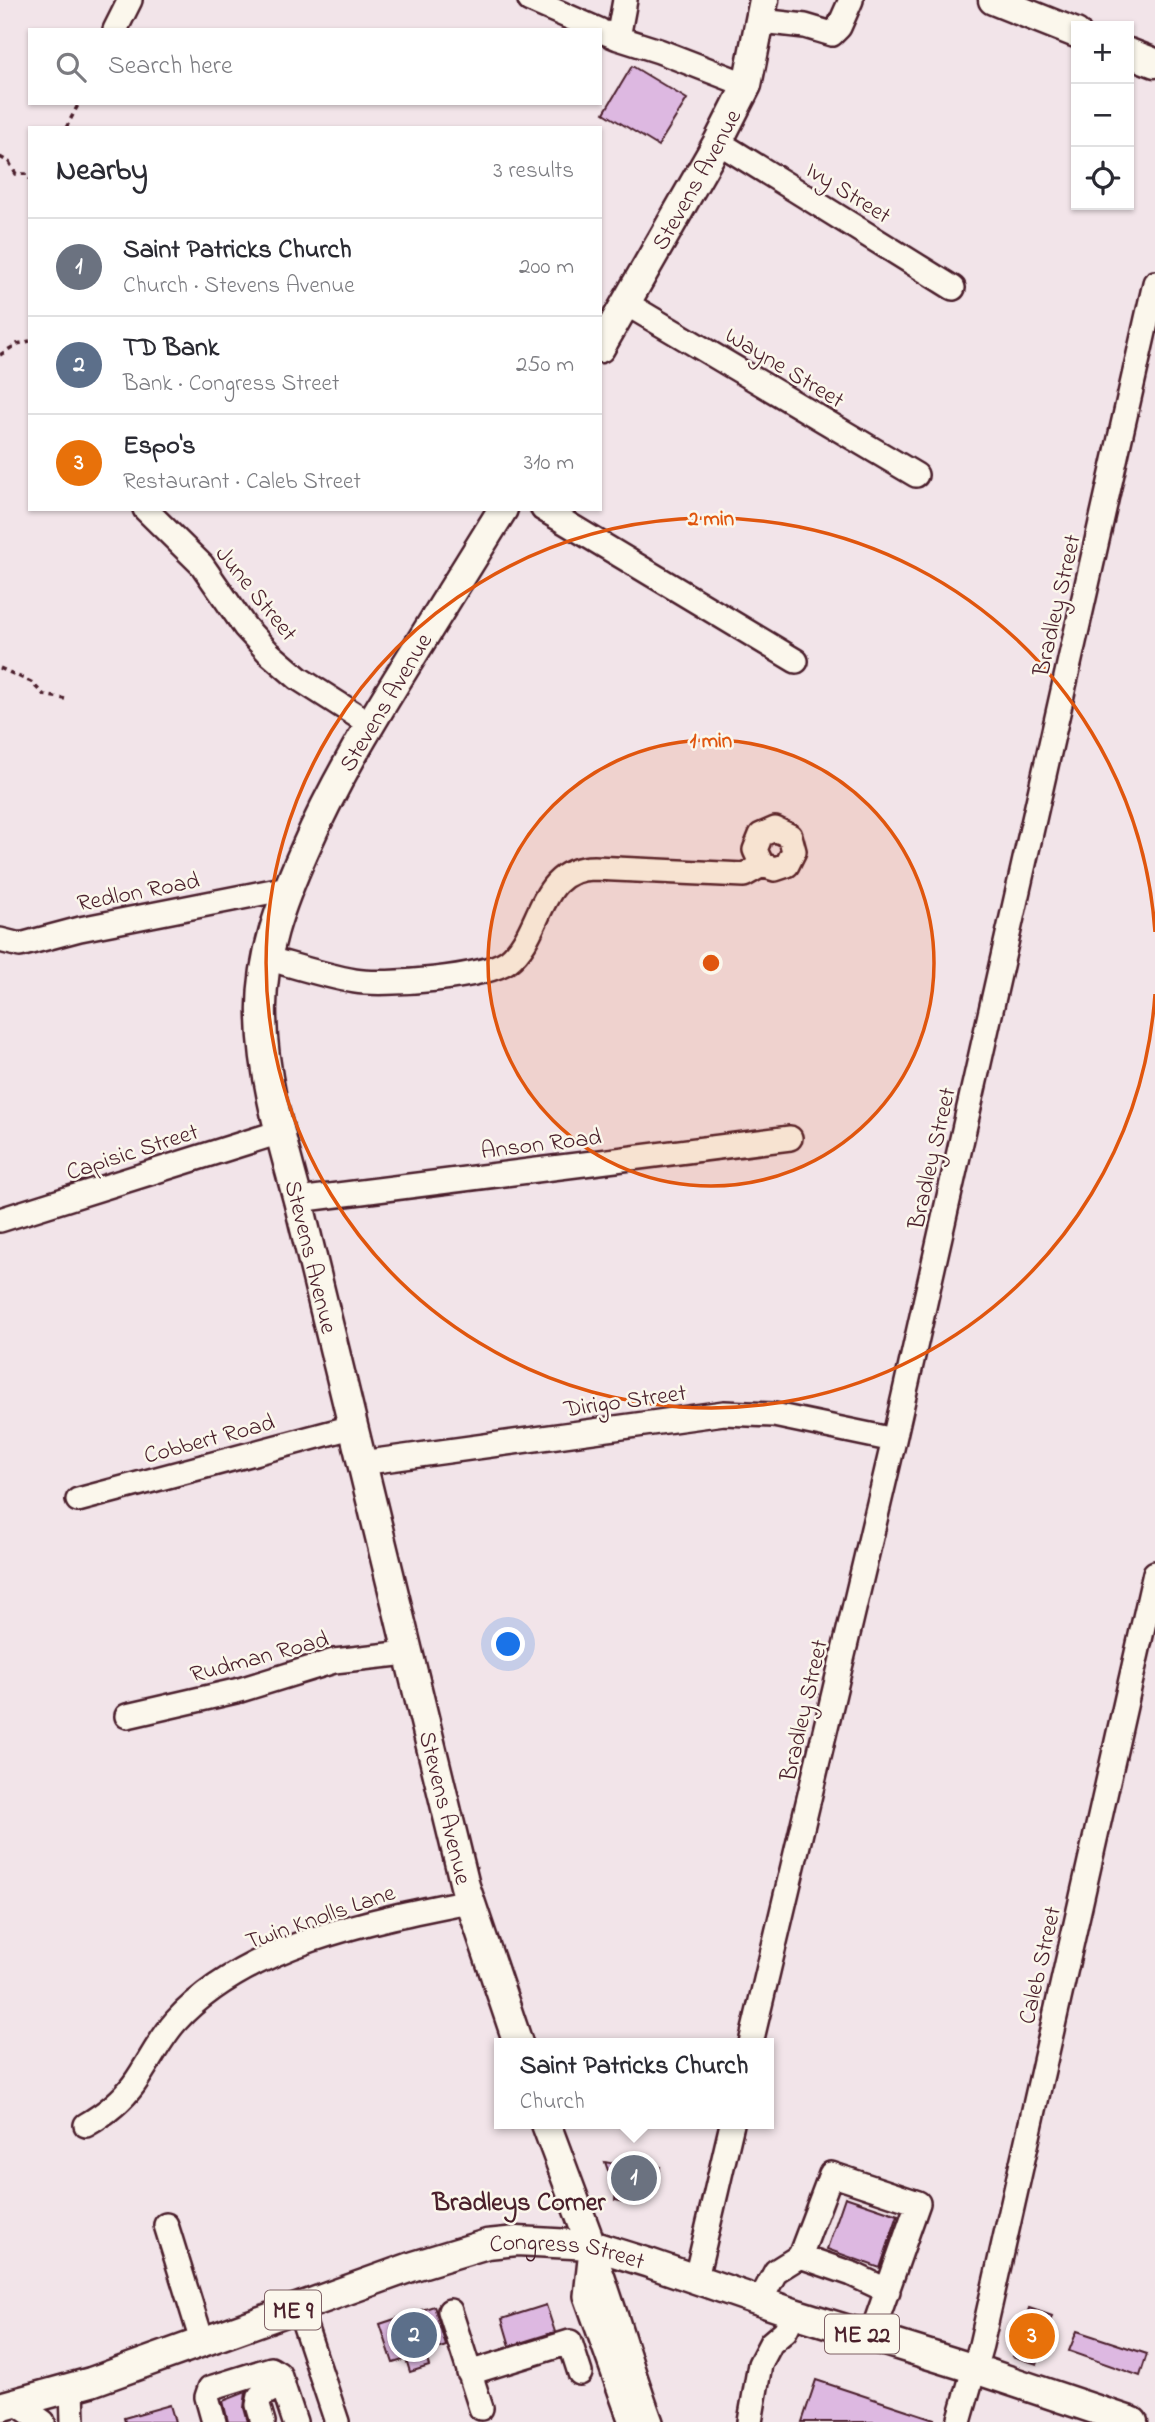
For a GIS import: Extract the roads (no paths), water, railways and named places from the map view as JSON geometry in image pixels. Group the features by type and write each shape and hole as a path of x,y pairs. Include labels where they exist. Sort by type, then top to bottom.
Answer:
{"main road":[{"path":"994,0 1071,31"},
{"name":"Stevens Avenue","path":"602,345 718,142 747,85 762,10"},
{"path":"1134,55 1155,63"},
{"name":"Stevens Avenue","path":"502,511 335,784 288,888 266,958 262,1017 270,1083 280,1132 407,1653 469,1901 516,2038"},
{"path":"548,2129 591,2245"},
{"name":"Congress Street","path":"8,2405 72,2387 414,2266 487,2244 517,2241 591,2245 794,2313 975,2369 1102,2417 1133,2422"}],"street":[{"path":"116,28 130,0"},
{"path":"530,0 594,28"},
{"path":"625,0 606,33 747,85"},
{"path":"762,10 832,34 839,27 851,0"},
{"name":"Ivy Street","path":"718,142 953,288"},
{"name":"Bradley Street","path":"752,2038 894,1440 1155,283"},
{"name":"Wayne Street","path":"627,304 916,475"},
{"name":"June Street","path":"147,511 202,565 246,627 270,654 298,678 370,724"},
{"path":"546,511 796,661"},
{"path":"266,958 364,982 471,974 496,967 517,953 553,886 580,869 740,875 748,874 762,865"},
{"name":"Redlon Road","path":"0,940 20,945 79,929 288,888"},
{"name":"Capisic Street","path":"0,1220 280,1132"},
{"name":"Anson Road","path":"298,1200 790,1138"},
{"name":"Dirigo Street","path":"361,1463 724,1412 774,1415 894,1440"},
{"name":"Cobbert Road","path":"78,1500 352,1427"},
{"name":"Caleb Street","path":"959,2422 975,2369 1155,1573"},
{"name":"Rudman Road","path":"127,1716 240,1690 334,1661 407,1653"},
{"name":"Twin Knolls Lane","path":"86,2126 110,2111 134,2085 174,2022 200,1998 241,1970 317,1939 397,1915 469,1901"},
{"path":"696,2278 731,2129"},
{"path":"760,2301 776,2271 800,2256 831,2174 918,2203 871,2336"},
{"path":"166,2225 202,2341"},
{"path":"591,2245 586,2296 631,2422"},
{"path":"591,2245 651,2422"},
{"path":"800,2256 852,2274 888,2291"},
{"path":"299,2308 337,2422"},
{"path":"450,2311 481,2408"},
{"path":"750,2422 759,2371 771,2343 785,2332 794,2313"},
{"path":"469,2373 570,2342 580,2373"},
{"path":"214,2422 207,2397 210,2388 271,2369 279,2374 295,2422"},
{"path":"263,2422 258,2405 260,2396 283,2384"},
{"path":"72,2387 73,2422"},
{"path":"8,2405 43,2422"}],"place":[{"name":"Saint Patricks Church","path":"634,2178"},
{"name":"TD Bank","path":"414,2335"},
{"name":"Espo's","path":"1032,2336"}],"district":[{"name":"Bradleys Corner","path":"519,2201"}]}
